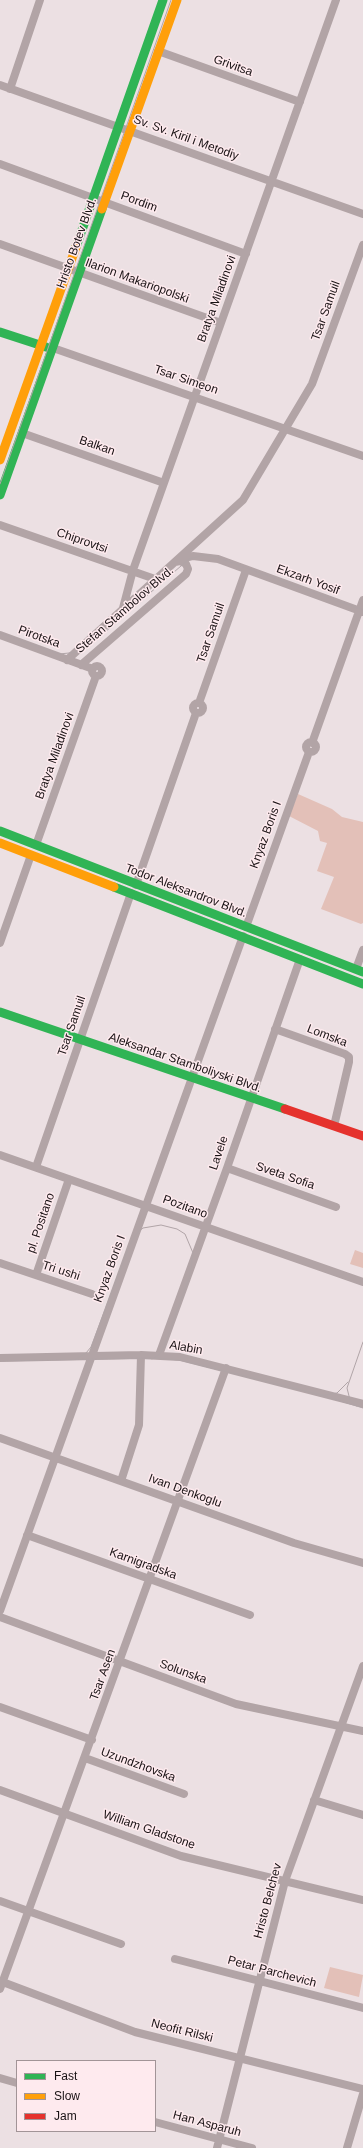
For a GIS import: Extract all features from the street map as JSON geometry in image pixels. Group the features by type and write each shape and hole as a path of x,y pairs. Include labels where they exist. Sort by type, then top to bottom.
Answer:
{"main road":[{"name":"Hristo Botev Blvd.","path":"0,460 163,0"},
{"name":"Hristo Botev Blvd.","path":"0,495 177,0"},
{"name":"Tsar Simeon","path":"0,332 40,346 53,348"},
{"name":"Todor Aleksandrov Blvd.","path":"0,831 136,885 359,970"},
{"name":"Todor Aleksandrov Blvd.","path":"0,843 300,958 363,984"},
{"name":"Aleksandar Stamboliyski Blvd.","path":"0,1012 363,1136"}],"street":[{"path":"10,89 40,0"},
{"name":"Bratya Miladinovi","path":"123,608 132,571 222,323 336,0"},
{"name":"Grivitsa","path":"158,51 300,102"},
{"name":"Sv. Sv. Kiril i Metodiy","path":"0,85 363,214"},
{"name":"Pordim","path":"0,164 246,254"},
{"name":"Ilarion Makariopolski","path":"0,244 222,323"},
{"name":"Tsar Samuil","path":"312,384 363,245"},
{"name":"Tsar Simeon","path":"53,348 195,396 363,456"},
{"name":"Stefan Stambolov Blvd.","path":"67,660 243,500 312,384"},
{"name":"Balkan","path":"22,433 164,483"},
{"name":"Chiprovtsi","path":"0,525 155,579"},
{"name":"Stefan Stambolov Blvd.","path":"174,563 188,557 205,556 246,570"},
{"name":"Stefan Stambolov Blvd.","path":"81,665 186,574 188,568 184,563 174,563"},
{"name":"Tsar Samuil","path":"136,885 196,713 193,706 199,703 246,570"},
{"name":"Ekzarh Yosif","path":"246,570 361,611"},
{"path":"361,611 363,600"},
{"name":"Knyaz Boris I","path":"246,927 309,752 313,752 315,749 312,743 361,611"},
{"name":"Pirotska","path":"0,635 81,665 94,672"},
{"name":"Bratya Miladinovi","path":"36,845 94,672"},
{"path":"0,943 31,855"},
{"name":"Tsar Samuil","path":"36,1167 131,893"},
{"name":"Knyaz Boris I","path":"0,1611 243,936"},
{"path":"359,970 363,950"},
{"name":"Lavele","path":"159,1355 227,1168 300,958"},
{"name":"Lomska","path":"275,1029 345,1054 348,1057 349,1062 334,1126"},
{"name":"Pozitano","path":"0,1155 363,1282"},
{"name":"Sveta Sofia","path":"227,1168 336,1207"},
{"name":"pl. Positano","path":"36,1275 69,1179"},
{"name":"Tri ushi","path":"0,1263 92,1294"},
{"path":"121,1481 139,1425 141,1355"},
{"name":"Alabin","path":"0,1358 141,1355 180,1357 363,1404"},
{"name":"Tsar Asen","path":"1,1984 30,1912 226,1368"},
{"name":"Ivan Denkoglu","path":"0,1438 294,1543 363,1563"},
{"name":"Karnigradska","path":"27,1535 250,1615"},
{"name":"Solunska","path":"0,1617 236,1704 363,1731"},
{"name":"Hristo Belchev","path":"218,2144 239,2058 260,1982 284,1881 363,1666"},
{"name":"Uzundzhovska","path":"0,1707 92,1740"},
{"name":"Uzundzhovska","path":"85,1758 184,1794"},
{"name":"William Gladstone","path":"0,1790 181,1856 363,1900"},
{"path":"314,1800 363,1814"},
{"path":"0,1902 120,1944"},
{"name":"Petar Parchevich","path":"175,1959 363,2008"},
{"name":"Neofit Rilski","path":"1,1984 135,2032 363,2089"},
{"path":"0,2078 16,2083"},
{"path":"347,2148 363,2094"},
{"name":"Han Asparuh","path":"156,2122 218,2144 252,2148"}],"shaded area":[{"path":"298,794 332,809 342,817 363,822 363,923 361,924 321,909 334,877 317,871 327,843 320,841 318,831 289,816"},
{"path":"355,1250 363,1253 363,1268 350,1264"},
{"path":"330,1967 363,1975 359,1997 324,1988"}],"tram line":[{"path":"0,484 171,0"},
{"path":"0,633 59,654 79,652 89,646 189,559 204,555 216,557 363,610"},
{"path":"76,1359 86,1353 91,1347 129,1246 137,1233 143,1228 161,1225 177,1229 185,1234 193,1253 190,1275 164,1347 159,1355 152,1359"},
{"path":"356,1406 350,1400 347,1388 363,1342"},
{"path":"0,1361 155,1358 179,1360 321,1395 363,1408"},
{"path":"325,1395 337,1393 348,1382"}],"traffic: fast":[{"path":"76,247 163,0"},
{"path":"0,495 102,209"},
{"path":"0,332 46,347"},
{"path":"0,831 363,972"},
{"path":"114,887 363,984"},
{"path":"0,1012 285,1109"}],"traffic: slow":[{"path":"102,209 177,0"},
{"path":"0,460 76,247"},
{"path":"0,843 114,887"}],"traffic: jam":[{"path":"285,1109 363,1136"}]}
